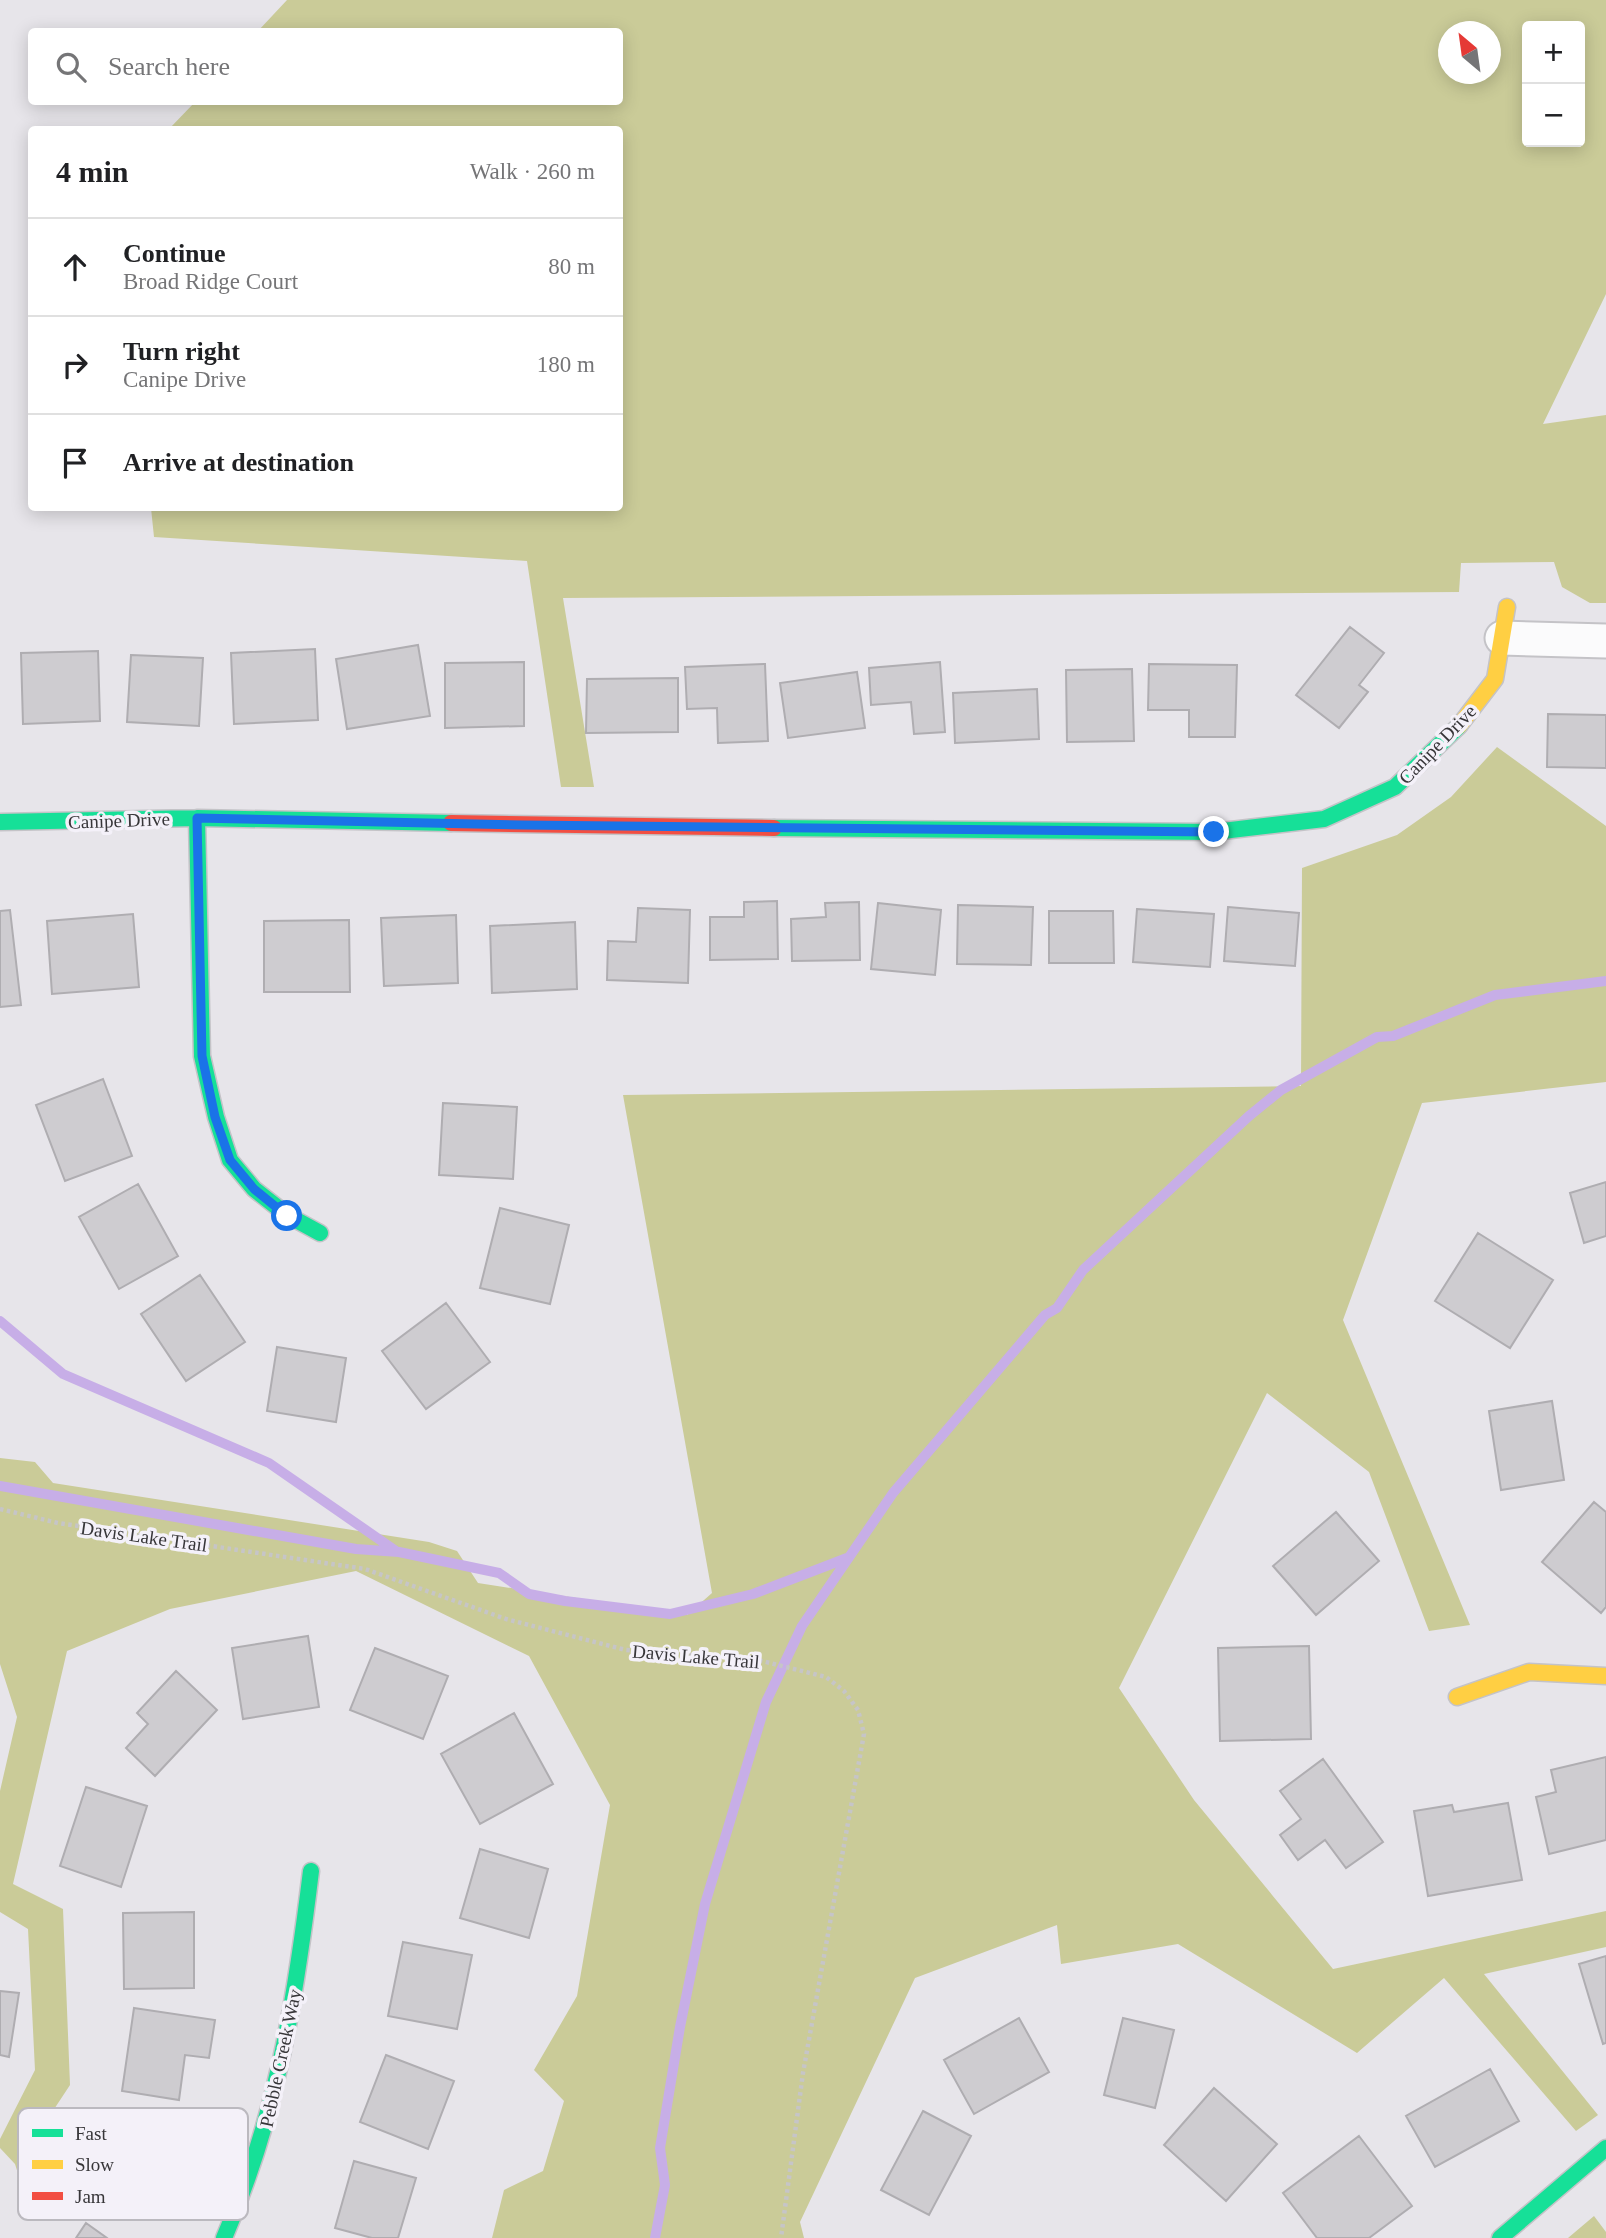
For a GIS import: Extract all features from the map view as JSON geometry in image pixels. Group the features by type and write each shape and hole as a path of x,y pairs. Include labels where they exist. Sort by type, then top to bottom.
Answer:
{"street":[{"path":"1504,622 1606,641"},
{"name":"Canipe Drive","path":"0,822 197,818 468,824 1214,832 1324,819 1395,787 1460,726 1495,679 1504,622"},
{"path":"197,818 202,1056 215,1117 230,1160 254,1189 287,1216 320,1233"},
{"path":"1457,1697 1530,1672 1606,1676"},
{"name":"Pebble Creek Way","path":"248,2182 274,2104 301,1954 311,1871"},
{"path":"1500,2238 1606,2148"},
{"name":"Pebble Creek Way","path":"224,2238 232,2220"}],"path":[{"name":"Davis Lake Trail","path":"0,1509 58,1524 365,1569 506,1619 626,1650 758,1660 826,1677 844,1691 858,1710 863,1734 803,2073 781,2238"}],"green space":[{"path":"287,0 1606,0 1606,294 1543,424 1606,415 1606,603 1590,603 1562,587 1554,562 1461,563 1459,592 563,598 594,787 561,787 527,561 154,537 151,511 623,511 623,126 172,126 192,105 623,105 623,28 261,28"},
{"path":"1497,747 1606,826 1606,1082 1422,1103 1343,1320 1470,1625 1429,1631 1369,1472 1267,1393 1119,1688 1194,1800 1333,1969 1606,1911 1606,1947 1484,1974 1598,2115 1576,2131 1444,1978 1357,2053 1178,1944 1061,1964 1057,1925 915,1978 800,2222 804,2238 492,2238 504,2190 543,2171 564,2101 534,2070 577,1996 610,1805 529,1656 356,1571 170,1609 67,1651 13,1884 63,1909 70,2085 55,2108 18,2108 18,2174 15,2164 0,2148 0,2139 35,2070 28,1929 0,1912 0,1791 17,1717 0,1664 0,1458 35,1462 53,1483 429,1542 457,1551 478,1583 687,1615 712,1593 623,1095 1301,1086 1302,868 1397,835 1451,797"},
{"path":"1594,2216 1606,2232 1606,2238 1568,2238"}],"building":[{"path":"1350,627 1384,653 1359,685 1368,692 1339,728 1296,695"},
{"path":"418,645 430,716 347,729 336,659"},
{"path":"315,649 318,720 234,724 231,653"},
{"path":"98,651 100,721 23,724 21,653"},
{"path":"131,655 203,658 199,726 127,722"},
{"path":"524,662 524,726 445,728 445,663"},
{"path":"940,662 945,732 914,734 911,702 871,705 869,668"},
{"path":"765,664 768,741 718,743 717,708 687,709 685,667"},
{"path":"1149,664 1237,665 1235,737 1189,737 1189,710 1148,710"},
{"path":"1132,669 1134,741 1067,742 1066,670"},
{"path":"857,672 865,728 788,738 780,683"},
{"path":"678,678 678,732 586,733 587,679"},
{"path":"1037,689 1039,739 955,743 953,693"},
{"path":"1548,714 1606,715 1606,768 1547,767"},
{"path":"777,901 778,959 710,960 710,917 744,917 744,902"},
{"path":"859,902 860,960 792,961 791,919 826,917 825,903"},
{"path":"878,903 941,910 935,975 871,969"},
{"path":"958,905 1033,907 1031,965 957,964"},
{"path":"1228,907 1299,913 1295,966 1224,961"},
{"path":"638,908 690,910 688,983 607,980 608,941 636,942"},
{"path":"1137,909 1214,914 1210,967 1133,962"},
{"path":"10,910 21,1005 0,1007 0,911"},
{"path":"1049,911 1113,911 1114,963 1049,963"},
{"path":"133,914 139,987 52,994 47,921"},
{"path":"456,915 458,983 384,986 381,918"},
{"path":"349,920 350,992 264,992 264,921"},
{"path":"575,922 577,989 492,993 490,926"},
{"path":"103,1079 132,1156 65,1181 36,1105"},
{"path":"443,1103 517,1107 513,1179 439,1175"},
{"path":"1606,1182 1606,1236 1584,1243 1570,1193"},
{"path":"138,1184 178,1256 119,1289 79,1217"},
{"path":"500,1208 569,1225 550,1304 480,1288"},
{"path":"1478,1233 1553,1280 1510,1348 1435,1301"},
{"path":"200,1275 245,1342 186,1381 141,1314"},
{"path":"446,1303 490,1362 426,1409 382,1351"},
{"path":"277,1347 346,1358 336,1422 267,1411"},
{"path":"1552,1401 1564,1480 1501,1490 1489,1411"},
{"path":"1594,1502 1606,1512 1606,1607 1601,1613 1542,1562"},
{"path":"1336,1512 1379,1561 1316,1615 1273,1566"},
{"path":"308,1636 319,1707 243,1719 232,1648"},
{"path":"1309,1646 1311,1739 1220,1741 1218,1648"},
{"path":"375,1648 448,1676 423,1739 350,1710"},
{"path":"176,1671 217,1710 155,1776 126,1748 148,1724 137,1713"},
{"path":"514,1713 553,1784 480,1824 441,1754"},
{"path":"1606,1757 1606,1840 1549,1854 1536,1797 1556,1792 1551,1770"},
{"path":"1323,1759 1383,1842 1346,1868 1325,1840 1298,1860 1280,1835 1301,1819 1280,1791"},
{"path":"86,1787 147,1806 121,1887 60,1866"},
{"path":"1508,1803 1522,1880 1428,1896 1414,1811 1452,1805 1454,1812"},
{"path":"480,1849 548,1869 529,1938 460,1918"},
{"path":"194,1912 194,1988 124,1989 123,1913"},
{"path":"403,1942 472,1955 457,2029 388,2016"},
{"path":"1606,1956 1606,2043 1603,2044 1579,1964"},
{"path":"0,1991 19,1993 9,2057 0,2055"},
{"path":"134,2008 215,2020 209,2058 185,2055 179,2100 122,2091"},
{"path":"1019,2018 1049,2072 974,2114 944,2060"},
{"path":"1123,2018 1174,2030 1155,2108 1104,2095"},
{"path":"386,2055 454,2081 428,2149 360,2122"},
{"path":"1490,2069 1519,2121 1435,2167 1406,2116"},
{"path":"1214,2088 1277,2144 1226,2201 1164,2145"},
{"path":"923,2111 971,2136 929,2215 881,2190"},
{"path":"1359,2136 1412,2206 1369,2238 1317,2238 1283,2193"},
{"path":"354,2161 416,2178 398,2238 372,2238 335,2228"},
{"path":"86,2223 107,2238 76,2238"}],"waterway":[{"path":"655,2238 665,2185 660,2148 680,2027 705,1904 766,1702 802,1626 893,1493 1045,1315 1057,1308 1083,1270 1249,1116 1281,1090 1377,1037 1393,1036 1495,995 1606,981"},
{"path":"0,1321 63,1374 269,1463 396,1551"},
{"path":"0,1486 356,1549 399,1552 499,1573 529,1594 670,1614 753,1594 847,1558"}],"traffic: fast":[{"path":"774,828 1214,832 1324,819 1395,787 1459,726"},
{"path":"197,818 202,1056 216,1117 230,1160 254,1189 287,1215 320,1233"},
{"path":"0,822 197,818 451,823"},
{"path":"248,2176 271,2103 281,2058 298,1966 311,1871"},
{"path":"1500,2238 1606,2148"},
{"path":"224,2238 231,2220"}],"traffic: slow":[{"path":"1459,726 1495,679 1507,607"},
{"path":"1457,1697 1529,1672 1606,1676"}],"traffic: jam":[{"path":"451,823 774,828"}],"route":[{"path":"287,1216 254,1189 230,1160 215,1117 202,1056 197,818 522,825 1214,832"}]}
